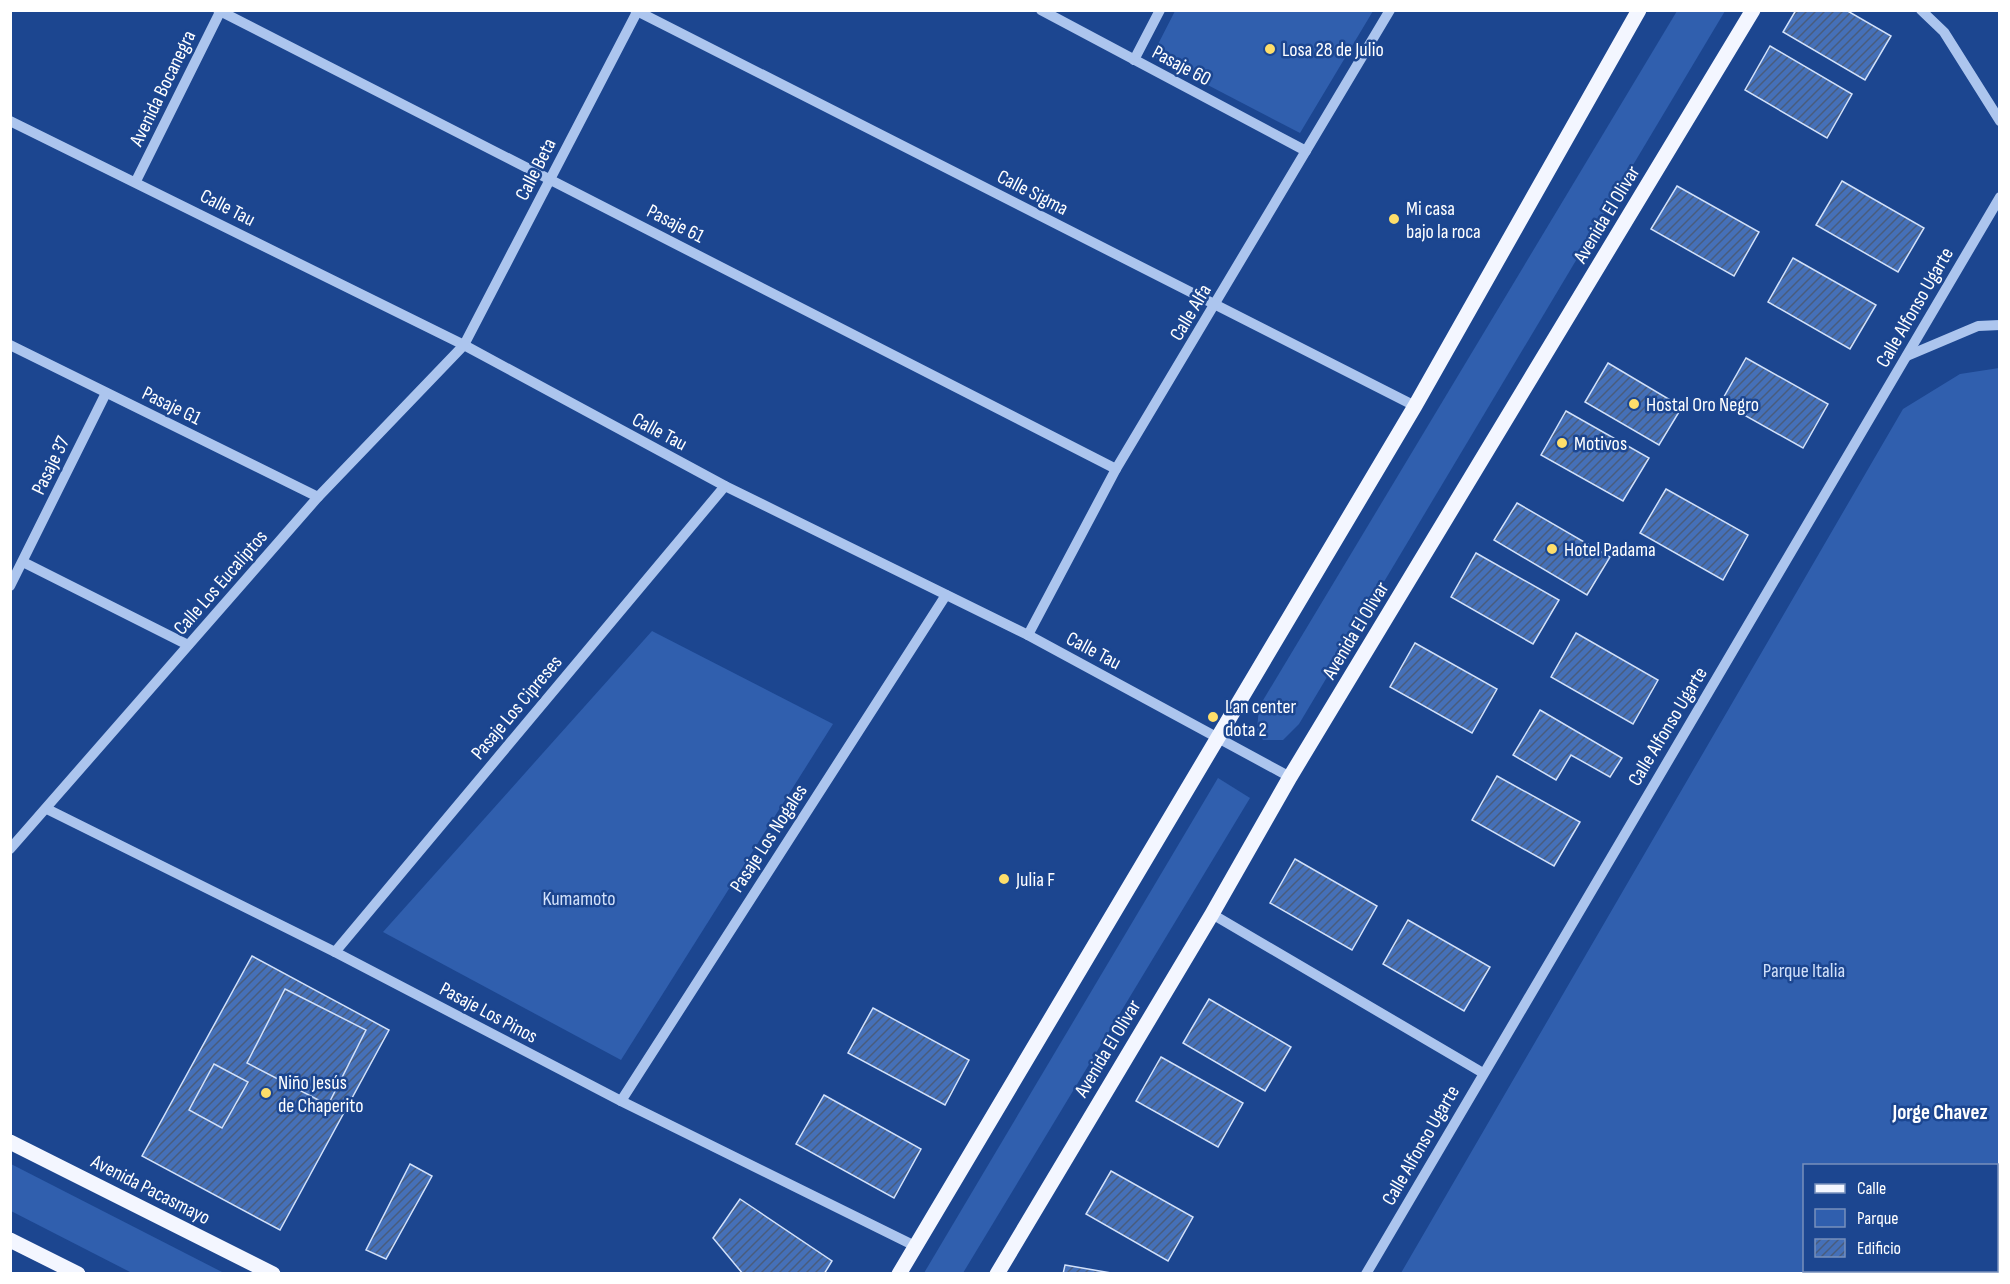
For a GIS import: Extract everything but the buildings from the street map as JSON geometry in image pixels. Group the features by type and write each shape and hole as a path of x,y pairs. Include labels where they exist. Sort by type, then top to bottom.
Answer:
{"main road":[{"path":"900,1274 1416,406 1639,10"},
{"name":"Avenida El Olivar","path":"997,1274 1005,1266 1290,777 1753,10"},
{"name":"Avenida Pacasmayo","path":"10,1142 273,1274"},
{"path":"10,1240 78,1274"}],"street":[{"name":"Pasaje 60","path":"1041,10 1306,151"},
{"path":"1134,60 1160,10"},
{"name":"Calle Alfa","path":"1028,635 1116,469 1216,305 1390,10"},
{"path":"1921,10 1944,33 2000,122"},
{"name":"Pasaje 61","path":"219,11 1116,469"},
{"name":"Avenida Bocanegra","path":"136,181 219,11"},
{"name":"Calle Sigma","path":"636,11 1416,406"},
{"name":"Calle Beta","path":"464,345 636,11"},
{"name":"Calle Tau","path":"10,121 136,181 464,345 725,486 1028,635 1219,736 1290,777"},
{"name":"Calle Alfonso Ugarte","path":"1366,1274 2000,197"},
{"path":"1907,356 1978,326 2000,325"},
{"name":"Pasaje G1","path":"10,345 318,497"},
{"name":"Calle Los Eucaliptos","path":"10,849 318,497 464,345"},
{"name":"Pasaje 37","path":"10,586 106,393"},
{"name":"Pasaje Los Cipreses","path":"335,952 725,486"},
{"path":"23,562 188,645"},
{"name":"Pasaje Los Nogales","path":"621,1101 946,595"},
{"name":"Pasaje Los Pinos","path":"47,809 335,952 621,1101 915,1246"},
{"path":"1212,914 1483,1073"}],"green space":[{"path":"1175,10 1373,11 1300,133 1152,56"},
{"path":"1677,11 1725,11 1299,724 1283,740 1263,740 1257,730 1259,707"},
{"name":"Parque Italia","path":"1999,368 1999,1273 1401,1273 1903,409 1960,374"},
{"name":"Kumamoto","path":"652,631 833,724 621,1060 383,932"},
{"path":"1218,778 1250,798 963,1273 924,1273"},
{"path":"10,1164 224,1273 132,1273 11,1211"}],"place":[{"name":"Losa 28 de Julio","path":"1270,49"},
{"name":"Mi casa bajo la roca","path":"1394,219"},
{"name":"Hostal Oro Negro","path":"1634,404"},
{"name":"Motivos","path":"1562,443"},
{"name":"Hotel Padama","path":"1552,549"},
{"name":"Lan center dota 2","path":"1213,717"},
{"name":"Julia F","path":"1004,879"},
{"name":"Niño Jesús de Chaperito","path":"266,1093"}],"district":[{"name":"Jorge Chavez","path":"1940,1112"}]}
